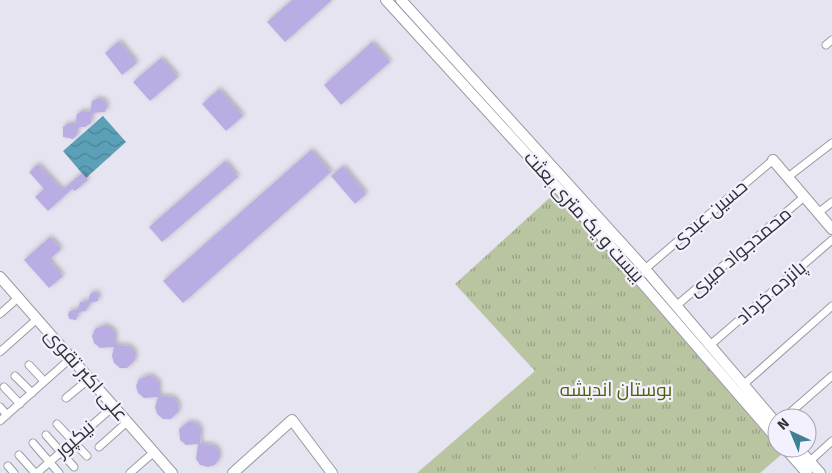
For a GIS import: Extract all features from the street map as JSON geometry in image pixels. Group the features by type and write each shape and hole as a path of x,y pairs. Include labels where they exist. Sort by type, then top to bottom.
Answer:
{"street":[{"name":"بیست و یک متری بعثت","path":"386,0 448,70 567,196 767,426"},
{"name":"بیست و یک متری بعثت","path":"402,0 645,269 767,413"},
{"path":"826,45 832,40"},
{"path":"788,177 832,143"},
{"name":"حسین عبدی","path":"645,269 773,160"},
{"path":"773,160 832,229"},
{"name":"محمدجواد میری","path":"676,306 804,197"},
{"path":"818,213 832,202"},
{"name":"پانزده خرداد","path":"710,346 832,240"},
{"name":"علی اکبر تقوی","path":"0,277 172,473"},
{"path":"0,314 18,298"},
{"path":"743,385 832,306"},
{"path":"0,352 37,319"},
{"path":"0,421 71,358"},
{"path":"29,365 44,382"},
{"path":"16,376 32,393"},
{"path":"795,408 832,376"},
{"path":"66,398 89,379"},
{"path":"4,386 20,404"},
{"name":"نیکپور","path":"36,473 114,406"},
{"path":"0,407 7,415"},
{"path":"233,473 292,420 332,473"},
{"path":"99,447 127,422"},
{"path":"57,424 87,456"},
{"path":"46,435 74,467"},
{"path":"810,461 832,441"},
{"path":"33,444 59,473"},
{"path":"130,473 154,452"},
{"path":"19,456 36,473"},
{"path":"794,458 807,473"},
{"path":"807,458 820,473"},
{"path":"8,466 14,473"}],"green space":[{"name":"بوستان اندیشه","path":"556,192 767,437 767,458 777,458 760,473 417,473 535,371 455,284"},
{"path":"581,454 599,473 561,473"}],"water":[{"path":"103,116 126,142 86,178 63,151"}],"building":[{"path":"292,0 332,0 285,42 267,22"},
{"path":"119,41 137,63 122,75 105,53"},
{"path":"372,42 390,62 341,105 324,85"},
{"path":"161,58 178,77 150,101 133,82"},
{"path":"219,89 243,116 226,131 202,104"},
{"path":"99,98 106,102 105,112 92,113 91,123 85,127 77,127 77,135 73,139 63,137 63,127 67,124 75,124 77,114 82,111 90,112 92,101"},
{"path":"311,150 331,172 183,303 163,281"},
{"path":"225,161 238,177 162,242 149,227"},
{"path":"38,164 62,190 82,173 88,180 75,191 72,189 48,211 35,197 44,189 29,172"},
{"path":"343,166 366,194 355,204 331,176"},
{"path":"50,237 61,249 49,260 63,276 49,288 24,260"},
{"path":"94,292 99,294 98,301 90,303 86,311 79,312 76,320 69,319 68,314 70,311 78,309 80,302 88,301 90,294"},
{"path":"106,325 115,332 115,345 129,346 135,352 135,360 127,368 120,368 114,363 112,356 114,347 100,348 94,343 92,336 95,329"},
{"path":"150,375 159,382 159,396 173,397 178,403 179,411 171,419 163,419 157,414 155,407 158,397 144,398 138,393 136,386 139,379"},
{"path":"188,422 196,423 201,429 200,444 213,445 219,451 219,459 215,465 208,467 200,465 196,459 198,444 186,445 180,440 179,429"}]}
